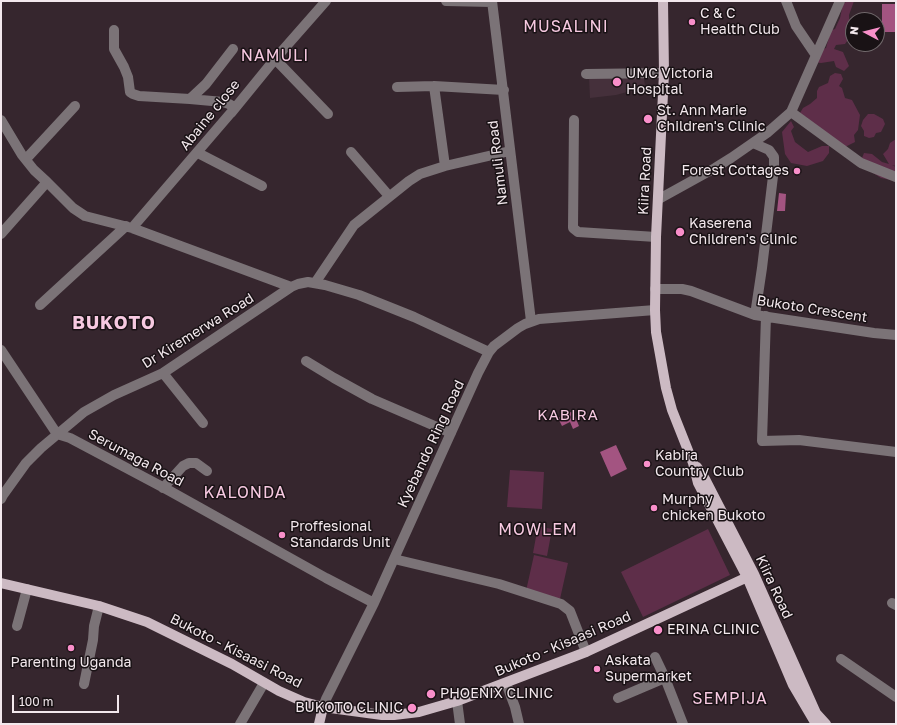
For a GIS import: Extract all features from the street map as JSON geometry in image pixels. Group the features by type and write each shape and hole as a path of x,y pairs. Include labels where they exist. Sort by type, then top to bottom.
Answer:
{"main road":[{"name":"Kiira Road","path":"663,1 664,73 656,240 655,306 656,332 666,388 677,424 693,462 698,483 750,576 816,713 826,724"},
{"name":"Kiira Road","path":"750,576 793,684 816,724"},
{"name":"Bukoto - Kisaasi Road","path":"1,583 99,606 147,622 232,664 264,683 297,699 323,707 382,715 394,715 419,712 457,702 586,652 750,576"},
{"path":"319,724 323,707"}],"street":[{"name":"Abaine close","path":"129,227 198,153 275,59 326,1"},
{"path":"446,1 492,1"},
{"name":"Namuli Road","path":"492,1 532,321"},
{"path":"786,1 796,26 815,54"},
{"path":"659,199 715,168 753,143 791,112 815,54 840,1"},
{"path":"40,305 129,227 235,108 222,102 190,98 139,96 130,92 126,73 114,49 114,30"},
{"path":"190,98 206,84 233,48"},
{"path":"275,59 328,114"},
{"path":"586,74 664,73"},
{"path":"397,87 434,86 504,90"},
{"path":"434,86 445,166"},
{"path":"26,160 75,106"},
{"path":"791,112 862,163 896,178"},
{"path":"1,120 26,160 46,182 77,211 96,219 129,227 291,287 303,283 315,283 346,291 387,306 489,352"},
{"path":"574,120 573,228 578,232 656,240"},
{"path":"753,143 770,150 774,157 762,268 755,315"},
{"path":"315,283 354,225 388,196 415,177 445,166 510,151"},
{"path":"351,152 388,196"},
{"path":"198,153 262,186"},
{"path":"1,234 46,182"},
{"name":"Dr Kiremerwa Road","path":"1,499 26,463 57,434 91,406 163,373 291,287"},
{"name":"Bukoto Crescent","path":"655,289 680,289 691,291 755,315 896,335"},
{"name":"Kyebando Ring Road","path":"323,707 374,603 451,432 489,352 509,334 525,324 539,319 655,306"},
{"path":"766,316 762,441 799,440 896,452"},
{"path":"2,352 57,434"},
{"path":"306,361 368,397 451,432"},
{"path":"163,373 203,423"},
{"name":"Serumaga Road","path":"57,434 70,438 374,603"},
{"path":"163,488 183,466 189,463 196,463 207,471"},
{"path":"394,558 499,584 561,604 570,611 586,652"},
{"path":"17,626 27,588"},
{"path":"84,684 94,640 94,626 99,606"},
{"path":"655,657 665,678 682,724"},
{"path":"841,659 896,698"},
{"path":"618,698 665,678"},
{"path":"240,724 264,683"},
{"path":"506,683 515,707 519,724"},
{"path":"457,702 460,724"}],"shaded area":[{"path":"847,1 854,1 850,12 845,12 845,44 836,45 834,49 843,52 849,66 844,71 836,67 834,61 821,63 814,62 819,51 826,48 831,30 835,29 840,18 843,4"},
{"path":"882,4 896,4 896,32 885,32 885,12 882,12"},
{"path":"835,73 841,74 843,79 839,86 842,88 845,98 852,100 860,115 858,130 854,135 855,142 845,147 800,113 803,108 817,98 817,91 819,87 828,83 830,76"},
{"name":"UMC Victoria Hospital","path":"589,77 644,78 645,87 616,95 590,98"},
{"path":"868,114 874,114 883,119 885,124 881,132 876,133 874,137 869,138 864,136 864,131 861,126 863,120"},
{"path":"791,121 794,127 791,131 795,142 808,152 822,146 829,146 829,153 823,161 807,166 791,163 785,154 782,132"},
{"path":"896,139 896,166 892,165 896,167 896,181 881,178 870,171 862,158 864,153 872,154 882,162 889,164 883,154 888,149 890,143"},
{"path":"779,193 786,194 785,211 777,211"},
{"path":"573,411 579,426 573,429 570,422 562,426 558,418"},
{"path":"616,445 627,469 611,477 600,452"},
{"path":"510,470 544,472 542,509 507,507"},
{"path":"538,526 552,529 547,556 533,553"},
{"path":"708,529 730,575 643,617 621,572"},
{"path":"534,555 568,563 560,599 526,591"}],"place":[{"name":"C & C Health Club","path":"692,22"},
{"name":"UMC Victoria Hospital","path":"617,82"},
{"name":"St. Ann Marie Children's Clinic","path":"648,119"},
{"name":"Forest Cottages","path":"797,171"},
{"name":"Kaserena Children's Clinic","path":"680,232"},
{"name":"Kabira Country Club","path":"647,464"},
{"name":"Murphy chicken Bukoto","path":"654,508"},
{"name":"Proffesional Standards Unit","path":"282,535"},
{"name":"ERINA CLINIC","path":"658,630"},
{"name":"Parenting Uganda","path":"71,648"},
{"name":"Askata Supermarket","path":"597,669"},
{"name":"PHOENIX CLINIC","path":"431,694"},
{"name":"BUKOTO CLINIC","path":"412,708"}],"district":[{"name":"MUSALINI","path":"566,27"},
{"name":"NAMULI","path":"275,56"},
{"name":"BUKOTO","path":"114,323"},
{"name":"KABIRA","path":"568,415"},
{"name":"KALONDA","path":"245,493"},
{"name":"MOWLEM","path":"538,530"},
{"name":"SEMPIJA","path":"730,699"}]}
